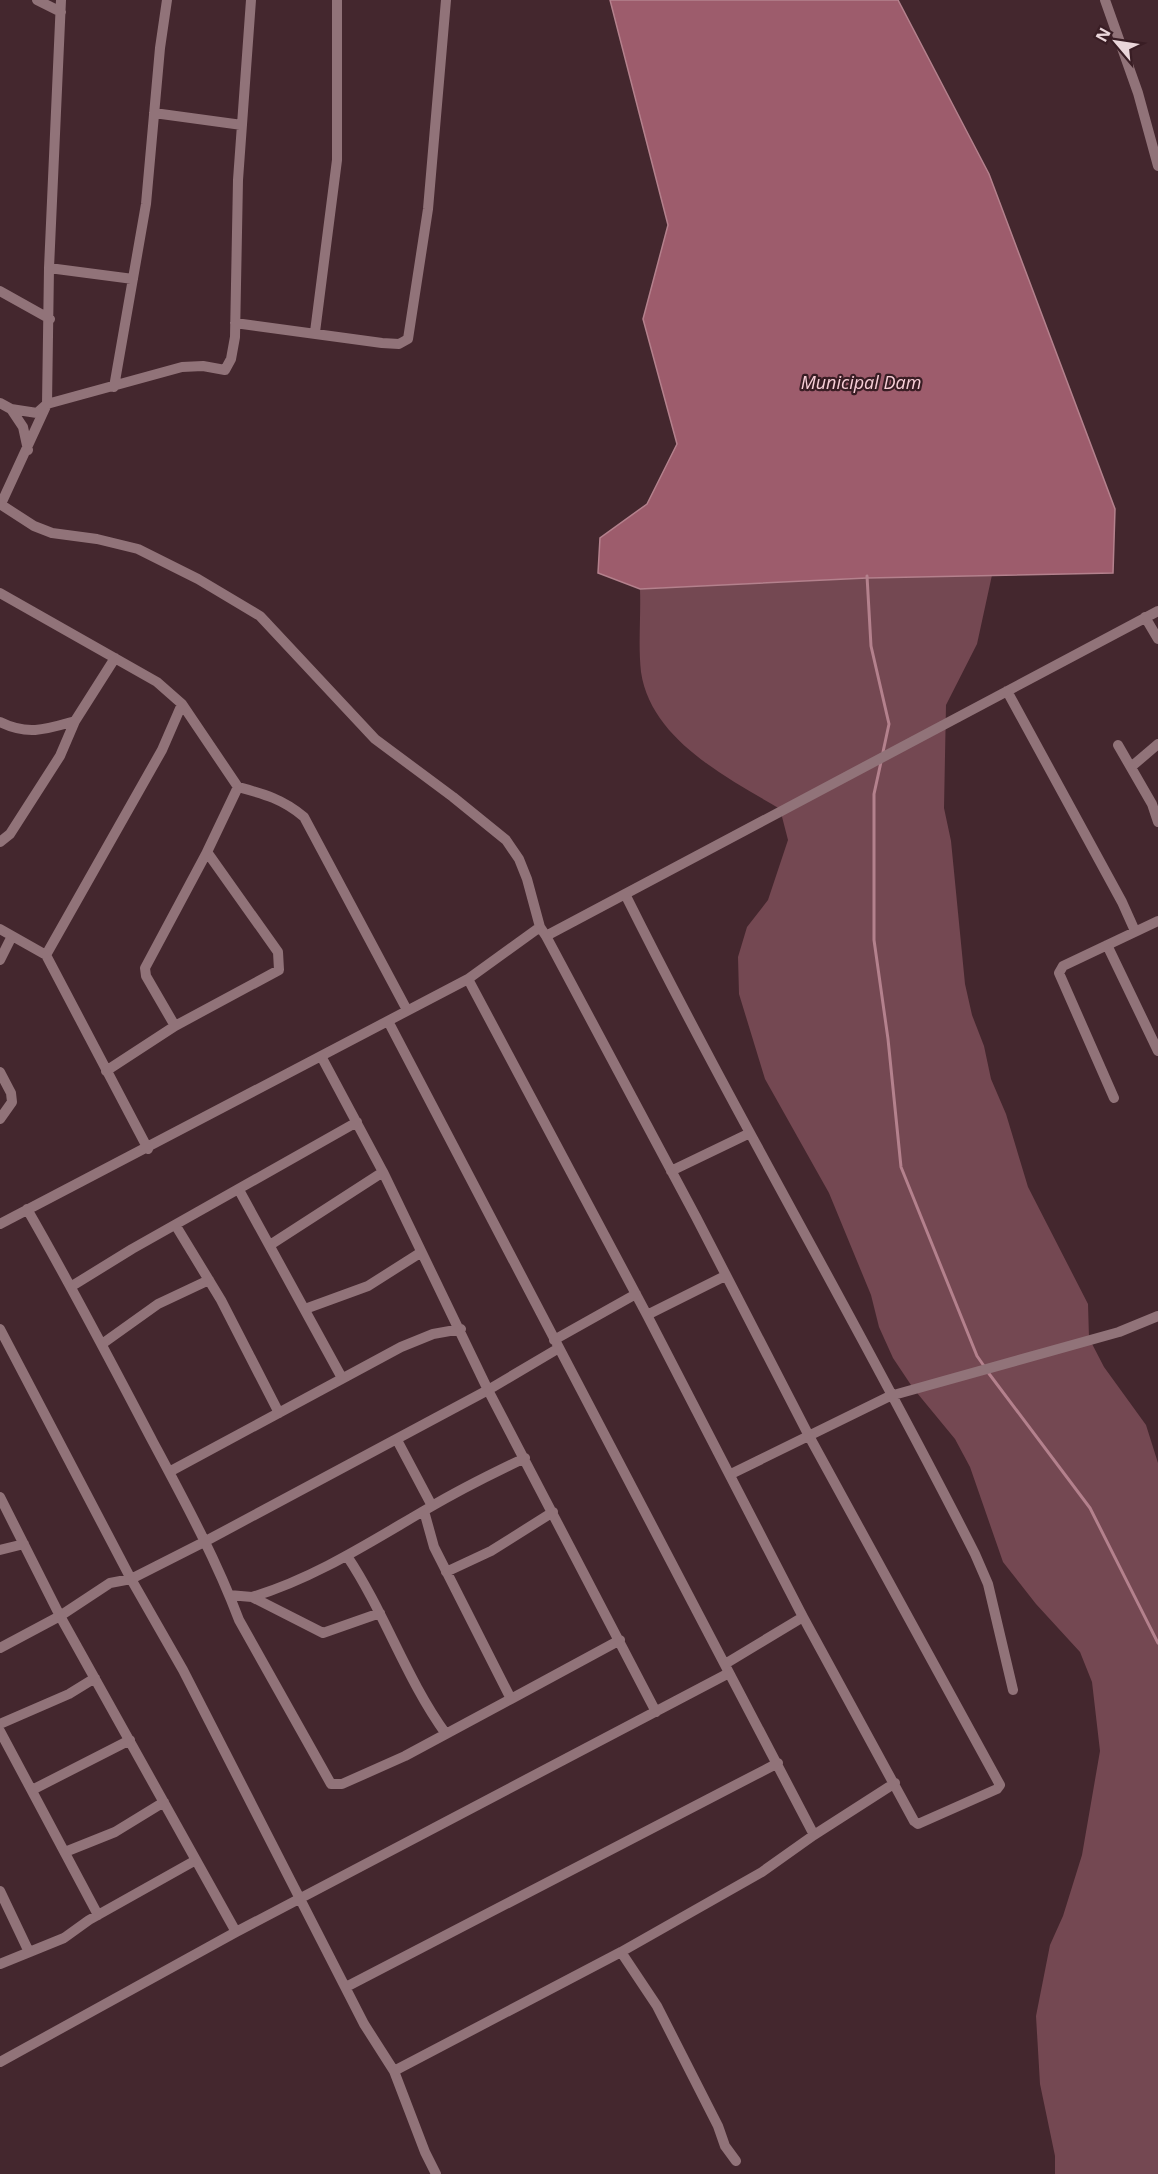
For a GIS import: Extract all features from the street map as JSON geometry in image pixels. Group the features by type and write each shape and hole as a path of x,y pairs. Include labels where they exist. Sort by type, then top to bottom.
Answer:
{"street":[{"path":"37,0 61,12"},
{"path":"61,0 49,268 50,319 46,404 28,451 1,504 34,526 52,533 138,549 198,579 260,616 375,739 506,840 519,860 527,879 543,932 809,1436 1000,1785 997,1789 918,1824 914,1821 803,1617 636,1294 468,979"},
{"path":"114,387 146,204 167,0"},
{"path":"0,403 11,409 37,413 46,404 182,367 203,366 225,370 231,359 235,323 242,125 251,0"},
{"path":"315,332 337,160 338,0"},
{"path":"235,323 315,332 359,341 399,344 410,337 428,209 446,0"},
{"path":"1105,0 1135,82 1158,166"},
{"path":"154,113 242,125"},
{"path":"49,268 132,279"},
{"path":"0,291 50,319"},
{"path":"11,409 23,428 28,451"},
{"path":"0,593 157,682 182,704 238,787 281,800 304,817 407,1010"},
{"path":"0,1224 148,1149 468,979 543,932 625,894 1158,611"},
{"path":"1145,617 1158,639"},
{"path":"0,842 10,834 60,756 75,721 115,658"},
{"path":"1007,691 1122,902 1135,931"},
{"path":"46,955 162,750 182,704"},
{"path":"0,722 17,730 36,732 75,721"},
{"path":"1131,767 1158,744"},
{"path":"1118,745 1152,804 1158,822"},
{"path":"175,1026 146,976 145,968 207,852 238,787"},
{"path":"106,1071 175,1026 274,974 280,966 278,952 207,852"},
{"path":"625,894 750,1133 830,1276 988,1584 1013,1690"},
{"path":"1114,1098 1059,973 1063,966 1158,921"},
{"path":"0,929 46,955 148,1149"},
{"path":"0,960 12,936"},
{"path":"1107,945 1158,1051"},
{"path":"388,1021 814,1834"},
{"path":"321,1056 383,1172 420,1252 461,1329 488,1390 656,1712"},
{"path":"0,1072 11,1094 12,1102 0,1119"},
{"path":"72,1286 132,1248 176,1226 357,1122"},
{"path":"671,1171 750,1133"},
{"path":"270,1245 383,1172"},
{"path":"240,1190 342,1378"},
{"path":"27,1209 72,1286 169,1472 230,1595 239,1620 331,1784 342,1784 446,1734 620,1640"},
{"path":"176,1226 209,1280 279,1413"},
{"path":"305,1309 368,1286 420,1252"},
{"path":"647,1315 725,1276"},
{"path":"102,1344 158,1304 209,1280"},
{"path":"0,1648 60,1616 110,1583 131,1579 204,1542 488,1390 636,1294"},
{"path":"730,1474 890,1396 1119,1332 1158,1316"},
{"path":"0,1329 131,1579 183,1670 364,2024 394,2071 425,2152 436,2174"},
{"path":"169,1472 401,1347 433,1334 461,1329"},
{"path":"397,1440 428,1508 434,1547 512,1699"},
{"path":"252,1597 291,1584 347,1556 428,1508 525,1458"},
{"path":"0,1497 60,1616 236,1932"},
{"path":"446,1572 491,1551 553,1512"},
{"path":"0,1550 24,1544"},
{"path":"347,1556 380,1612 422,1699 446,1734"},
{"path":"230,1595 252,1597 323,1633 380,1612"},
{"path":"0,2062 236,1932 656,1712 803,1617"},
{"path":"0,1724 69,1694 95,1678"},
{"path":"0,1731 98,1915"},
{"path":"32,1790 130,1740"},
{"path":"346,1987 778,1763"},
{"path":"394,2071 621,1952 762,1872 814,1834 895,1783"},
{"path":"64,1852 115,1832 164,1802"},
{"path":"0,1964 64,1938 98,1915 196,1860"},
{"path":"1,1894 29,1952"},
{"path":"621,1952 657,2006 718,2126 725,2146 736,2161"}],"shaded area":[{"path":"992,575 977,644 946,705 944,808 951,841 965,984 972,1015 984,1046 991,1079 1006,1114 1028,1187 1088,1304 1089,1338 1104,1367 1146,1425 1158,1463 1158,2174 1055,2174 1055,2156 1040,2084 1036,2016 1050,1945 1063,1916 1082,1855 1100,1751 1092,1682 1080,1652 1036,1604 1003,1562 970,1467 955,1439 913,1388 893,1358 879,1327 871,1295 829,1193 765,1079 739,994 738,957 747,927 768,900 788,840 780,809 716,770 676,737 660,718 648,696 641,672 640,589 867,578"}],"water":[{"name":"Municipal Dam","path":"610,0 898,0 989,174 1115,509 1113,573 867,578 640,589 598,573 600,538 647,504 677,444 643,319 668,225"}],"waterway":[{"path":"867,576 871,646 889,724 883,752"},
{"path":"881,762 874,794 874,940 888,1039 901,1167 977,1356 984,1366"},
{"path":"987,1371 1090,1508 1158,1643"}]}
